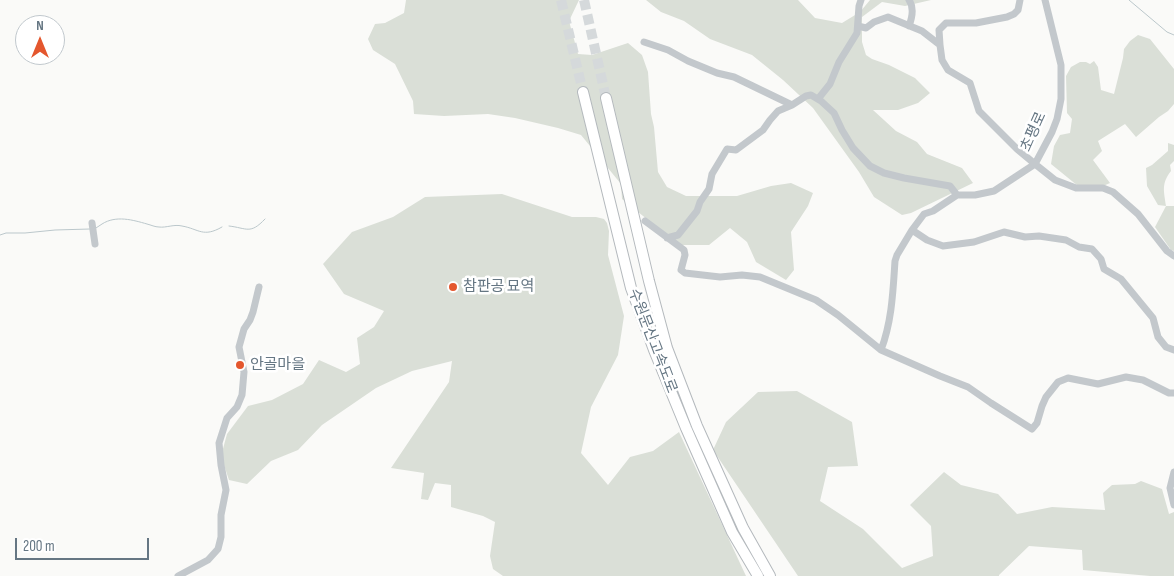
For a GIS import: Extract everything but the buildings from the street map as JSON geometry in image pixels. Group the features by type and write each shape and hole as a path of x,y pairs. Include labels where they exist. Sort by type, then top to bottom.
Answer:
{"highway":[{"name":"수원문산고속도로","path":"583,92 631,288 686,428 732,532 758,576"},
{"name":"수원문산고속도로","path":"606,98 649,281 667,348 696,426 743,528 770,576"}],"street":[{"path":"818,98 830,84 839,62 857,33 861,0"},
{"path":"909,0 912,3 912,18 909,26"},
{"path":"881,350 887,334 891,313 896,255 924,214 933,212 957,195 994,191 1035,164 979,111 970,83 948,70 942,60 938,30 946,23 976,23 1007,17 1018,10 1020,0"},
{"name":"초평로","path":"1045,0 1061,65 1061,99 1052,132 1035,164 1055,180 1076,188 1104,188 1113,192 1138,214 1167,251 1174,256"},
{"path":"858,26 866,28 874,22 888,17 922,31 940,45"},
{"path":"644,42 668,50 717,72 734,77 792,105"},
{"path":"667,238 678,235 697,211 700,202 709,190 712,174 727,149 736,150 763,130 778,111 811,95 818,98 834,113 853,148 870,166 884,173 950,186 957,195"},
{"path":"645,221 684,250 685,255 681,270 685,273 720,277 742,275 760,277 816,300 881,350 968,387 991,404 1032,428 1037,422 1046,397 1058,382 1068,378 1098,384 1126,377 1143,380 1174,394"},
{"path":"92,223 95,244"},
{"path":"912,230 927,240 943,246 974,242 1004,232 1025,237 1039,236 1066,240 1079,247 1092,249 1101,259 1104,269 1121,278 1153,318 1158,337 1166,347 1174,350"},
{"path":"178,576 208,560 218,549 222,537 221,515 226,490 219,443 227,418 237,407 242,395 244,372 239,347 244,329 253,312 259,287"},
{"path":"1174,472 1170,488 1174,505"}],"shaded area":[{"path":"406,0 579,0 569,21 578,54 592,55 628,43 642,55 648,72 658,172 667,187 686,196 737,196 771,186 791,183 813,193 808,206 791,232 794,270 786,280 756,262 747,242 730,228 709,245 679,245 622,199 621,184 581,135 515,118 488,114 444,116 414,114 413,101 395,64 373,50 368,39 375,24 385,23 404,13"},
{"path":"646,0 798,0 815,18 842,23 860,12 870,0 931,0 905,6 882,2 862,17 862,42 866,55 915,78 930,93 918,103 898,110 873,110 896,131 917,142 927,154 962,168 973,183 911,213 902,215 874,197 859,172 813,108 783,80 752,55 710,39 684,21 661,12"},
{"path":"1138,35 1150,39 1174,69 1174,104 1136,137 1125,124 1098,141 1102,151 1093,160 1110,183 1101,187 1078,186 1051,164 1054,146 1060,135 1070,133 1072,119 1067,113 1066,76 1071,67 1080,62 1090,64 1094,61 1098,67 1101,90 1114,94 1124,49"},
{"path":"1168,143 1174,145 1174,161 1170,165 1171,171 1164,184 1166,206 1158,205 1147,186 1146,168 1168,151"},
{"path":"502,194 572,217 596,217 604,219 607,223 609,231 608,255 624,316 618,355 591,407 581,453 608,485 630,457 653,451 679,432 746,576 503,576 493,569 490,556 495,522 483,516 451,507 451,485 435,483 428,500 421,499 424,473 391,468 449,382 452,361 412,371 376,388 322,425 298,450 271,461 247,484 229,480 221,456 227,434 248,406 272,400 303,384 319,360 346,372 360,364 357,338 374,327 384,311 344,294 323,264 352,232 393,217 425,197"},
{"path":"1166,206 1174,206 1174,251 1171,250 1155,227"},
{"path":"797,391 852,422 858,466 828,467 820,501 863,529 902,568 933,556 931,526 910,505 944,472 961,485 998,494 1017,514 1052,507 1105,510 1103,493 1112,485 1135,484 1141,481 1162,489 1169,514 1174,512 1174,576 1150,576 1083,570 1082,550 1029,546 999,576 798,576 713,450 726,422 758,392"}],"waterway":[{"path":"1129,0 1167,32 1174,35"},
{"path":"96,228 107,221 119,219 158,227 188,227 201,232 210,232 222,227"},
{"path":"229,226 252,229 265,219"},
{"path":"0,235 6,233 90,229"}],"tunnel":[{"path":"561,0 583,92"},
{"path":"584,0 606,98"}],"place":[{"name":"참판공 묘역","path":"453,287"},
{"name":"안골마을","path":"240,365"}]}
